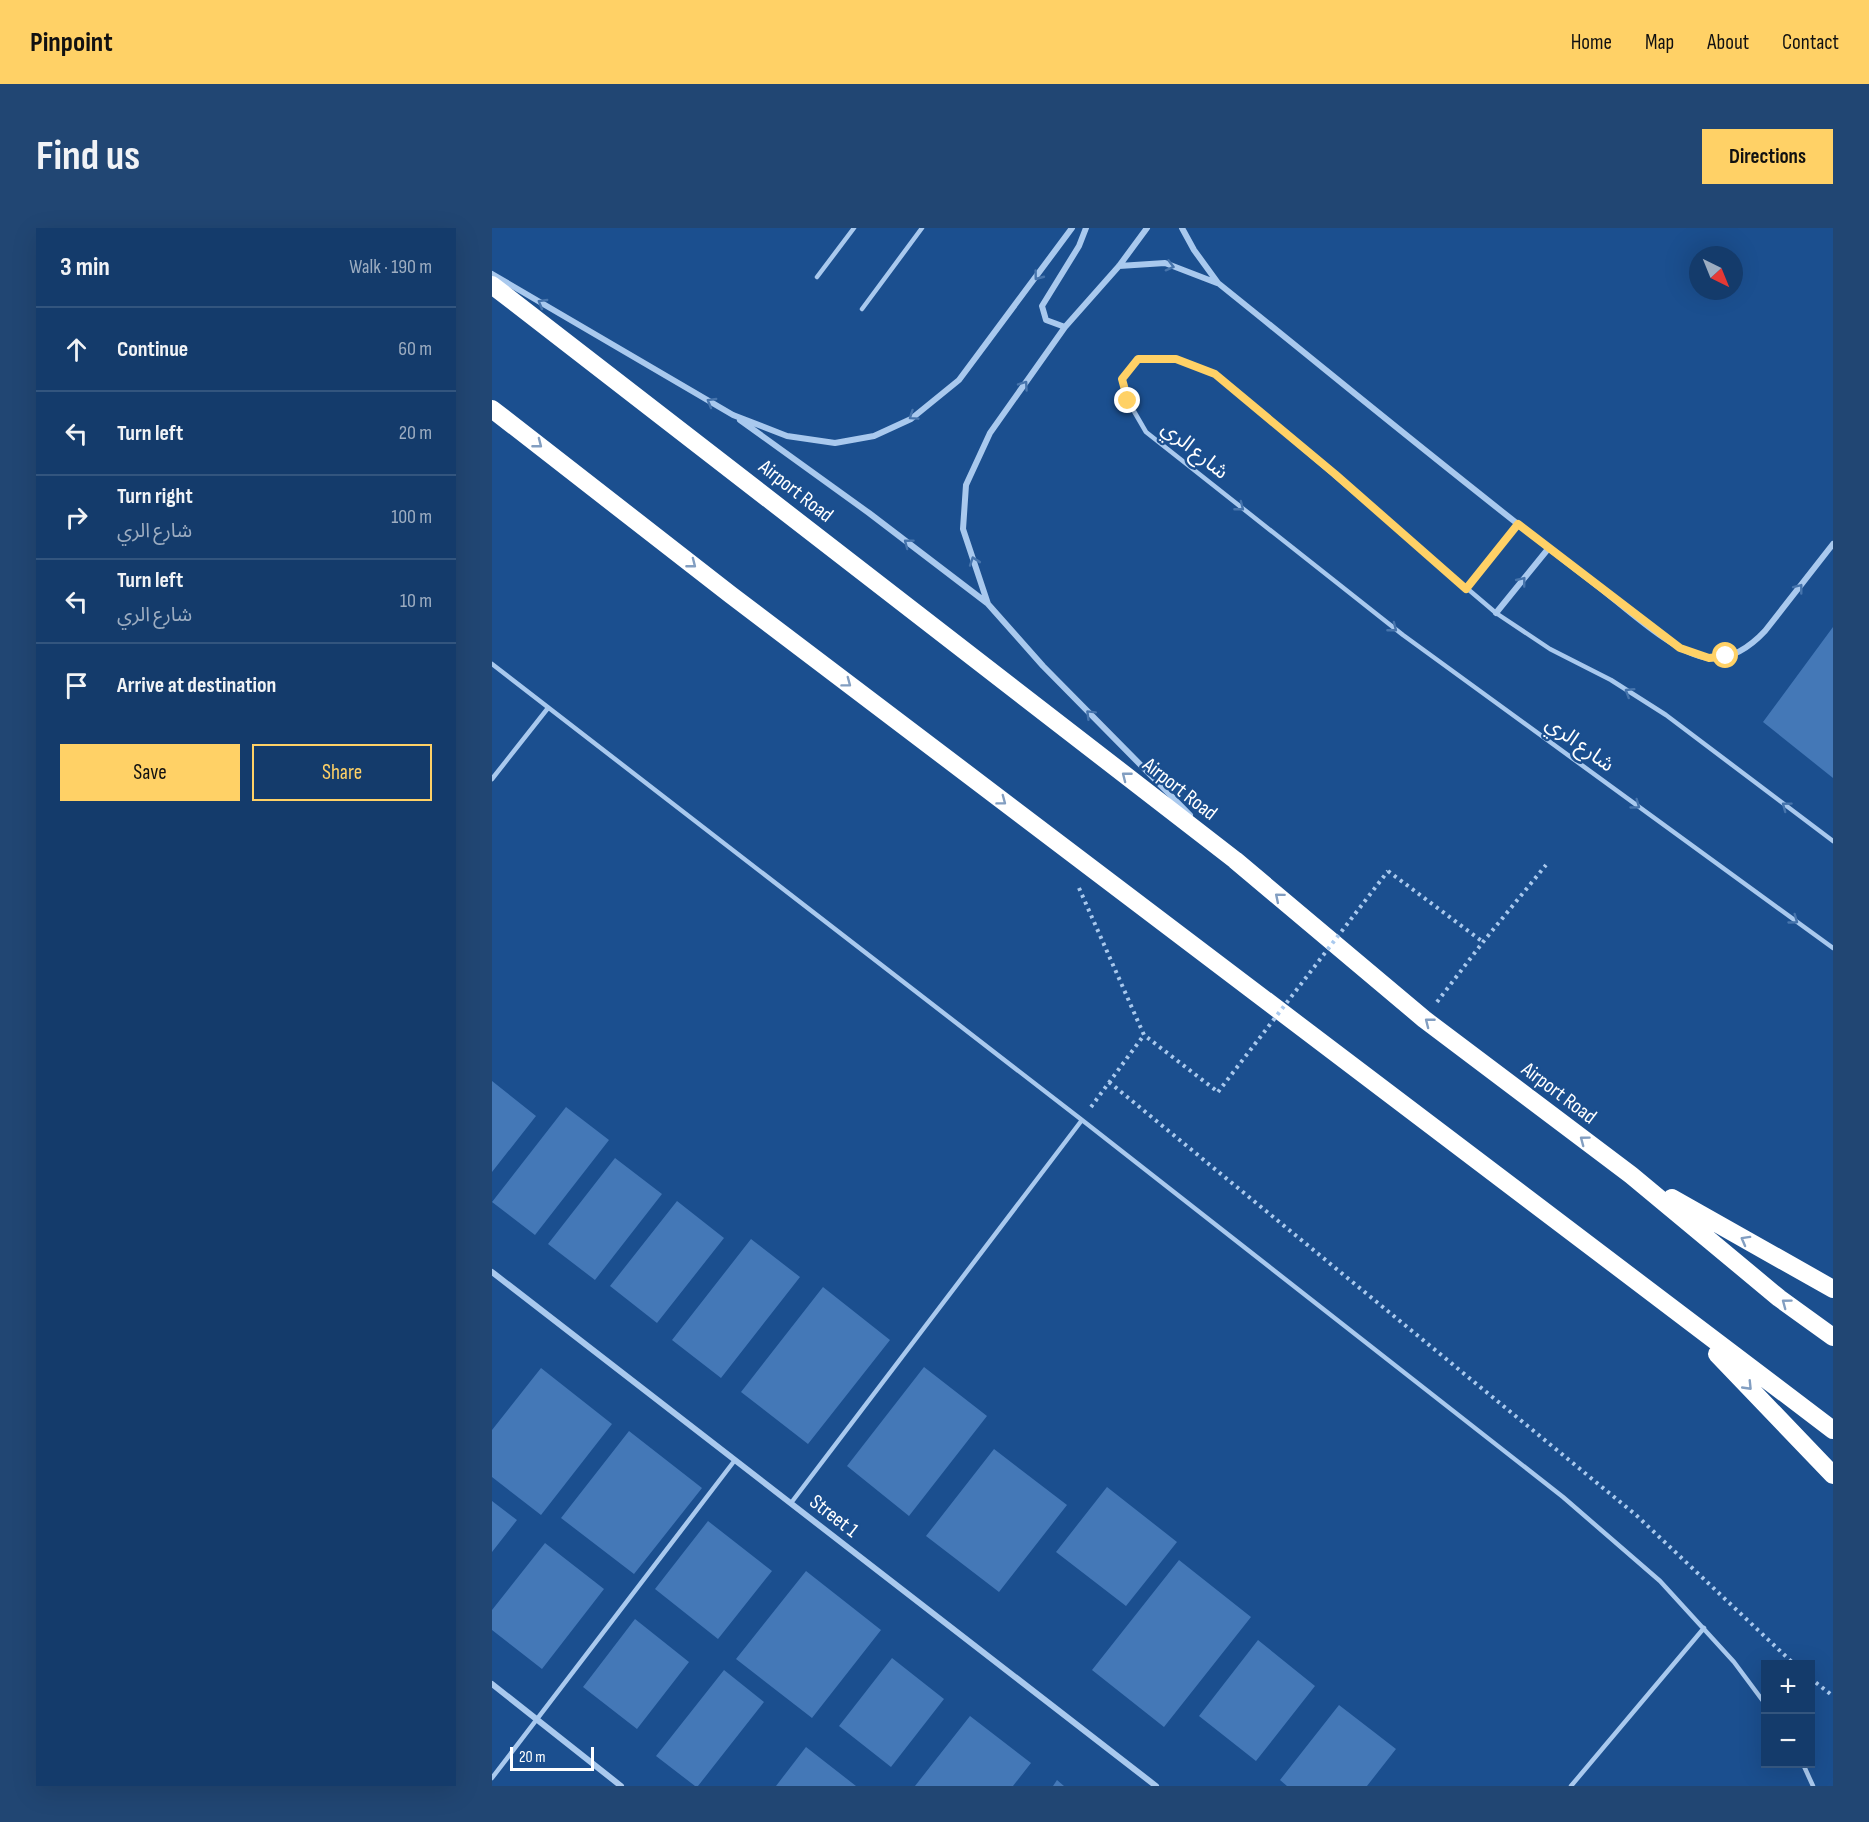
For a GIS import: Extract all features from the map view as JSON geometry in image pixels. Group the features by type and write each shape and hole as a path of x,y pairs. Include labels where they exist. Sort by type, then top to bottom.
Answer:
{"highway":[{"name":"Airport Road","path":"492,285 1235,860 1424,1019 1631,1175 1779,1298 1833,1337"},
{"path":"492,408 731,595 1833,1430"},
{"path":"1631,1175 1833,1289"},
{"path":"1678,1314 1833,1475"}],"street":[{"path":"733,415 786,436 835,443 874,436 911,419 959,380 1072,228"},
{"path":"1065,327 1046,320 1042,306 1079,246 1086,228"},
{"path":"988,604 963,529 966,485 990,433 1065,327 1119,266 1147,228"},
{"path":"1182,228 1194,250 1218,283 1548,549 1680,648 1709,658 1738,653 1753,644 1833,544"},
{"path":"1119,266 1165,263 1218,283"},
{"path":"492,274 733,415 869,513 988,604 1043,666 1235,860"},
{"path":"1466,589 1518,524"},
{"path":"1496,613 1548,549"},
{"name":"Street 1","path":"492,1272 1156,1786"},
{"path":"492,1684 621,1786"}],"lane":[{"path":"817,277 854,228"},
{"path":"862,309 922,228"},
{"name":"شارع الري","path":"1833,841 1666,715 1611,680 1550,649 1496,613 1215,374 1176,359 1138,359 1122,379 1128,401 1146,432 1402,635 1833,948"},
{"path":"492,664 1082,1120 1563,1497 1660,1581 1704,1628 1761,1699"},
{"path":"492,780 548,708"},
{"path":"791,1503 1082,1120"},
{"path":"492,1778 735,1460"},
{"path":"1571,1786 1704,1628"},
{"path":"1805,1768 1813,1786"}],"path":[{"path":"1424,1019 1546,865"},
{"path":"1078,887 1144,1035 1218,1092 1388,871 1483,942"},
{"path":"1082,1120 1144,1035"},
{"path":"1109,1082 1636,1515 1789,1660"},
{"path":"1815,1682 1833,1696"}],"building":[{"path":"1833,627 1833,778 1763,722"},
{"path":"492,1081 536,1116 492,1172"},
{"path":"566,1107 609,1140 535,1235 492,1202"},
{"path":"615,1158 662,1194 595,1280 548,1244"},
{"path":"677,1201 724,1238 657,1323 610,1286"},
{"path":"751,1239 800,1277 721,1378 672,1340"},
{"path":"823,1287 890,1340 808,1444 741,1392"},
{"path":"924,1367 987,1416 909,1516 847,1466"},
{"path":"541,1368 612,1424 541,1515 492,1477 492,1430"},
{"path":"629,1431 702,1488 634,1574 561,1518"},
{"path":"994,1449 1067,1505 999,1592 926,1536"},
{"path":"1107,1487 1177,1542 1126,1606 1056,1552"},
{"path":"492,1501 517,1520 492,1552"},
{"path":"708,1521 772,1571 718,1639 655,1589"},
{"path":"545,1543 604,1589 542,1669 492,1630 492,1610"},
{"path":"1179,1560 1251,1617 1164,1727 1092,1670"},
{"path":"806,1571 881,1630 812,1718 736,1659"},
{"path":"635,1619 689,1662 637,1729 583,1687"},
{"path":"1258,1640 1315,1686 1256,1761 1199,1716"},
{"path":"892,1658 944,1699 891,1767 839,1726"},
{"path":"724,1670 764,1702 698,1786 695,1786 656,1756"},
{"path":"1339,1705 1396,1749 1367,1786 1287,1786 1280,1780"},
{"path":"970,1716 1031,1763 1013,1786 915,1786"},
{"path":"806,1747 856,1786 776,1786"},
{"path":"1057,1780 1064,1786 1053,1786"}],"route":[{"path":"1128,401 1122,379 1138,359 1176,359 1215,374 1335,474 1466,589 1518,524 1680,648 1709,658 1726,656"}]}
